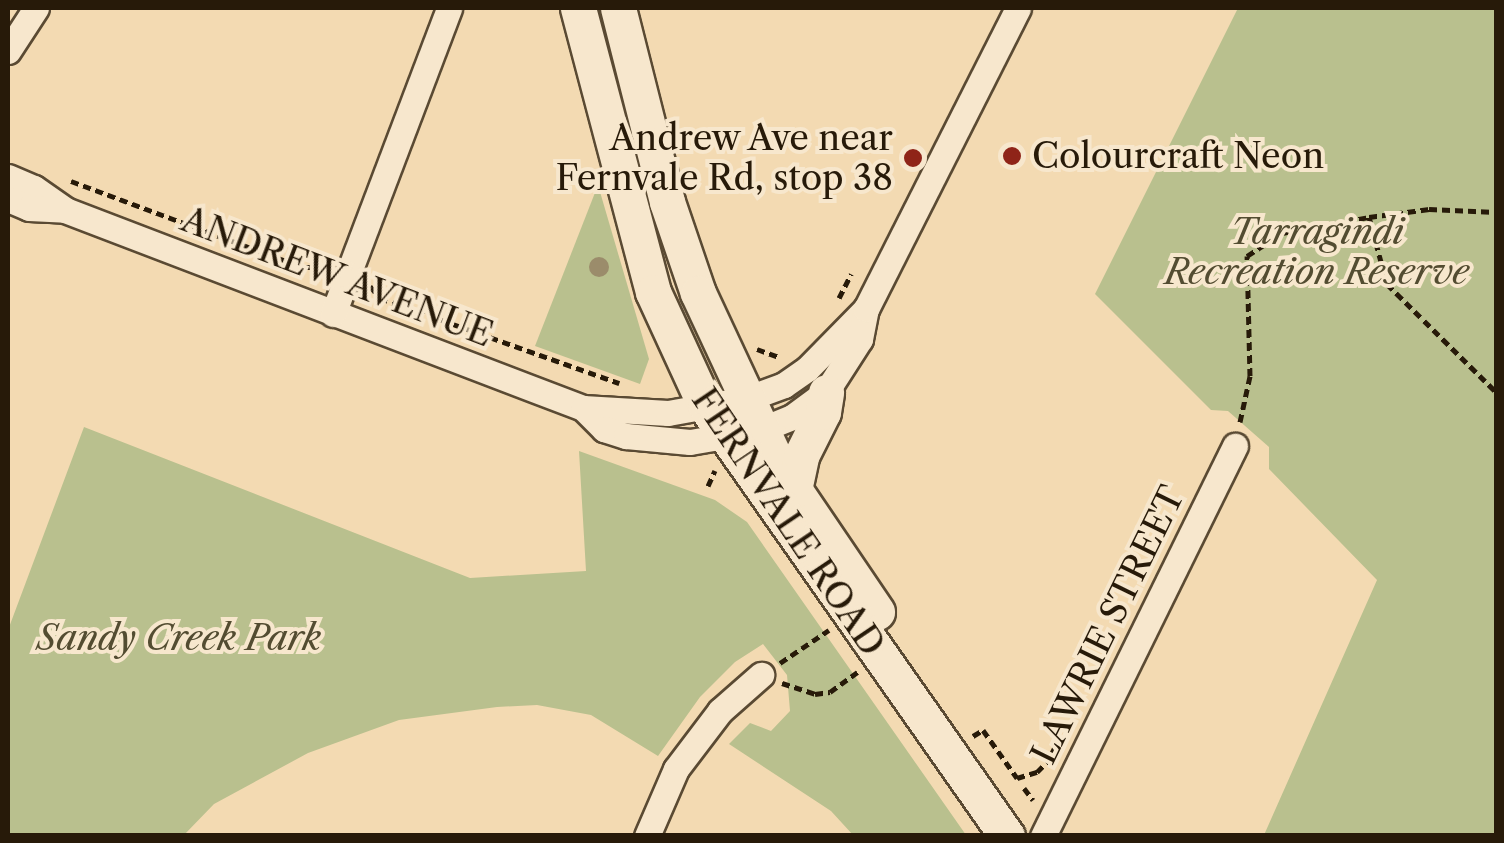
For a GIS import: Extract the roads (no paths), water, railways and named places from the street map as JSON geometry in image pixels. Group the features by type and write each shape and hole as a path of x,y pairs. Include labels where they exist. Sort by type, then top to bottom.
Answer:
{"street":[{"path":"8,44 14,8"},
{"path":"8,52 36,8"},
{"path":"333,314 449,8"},
{"name":"FERNVALE ROAD","path":"578,8 653,292 715,422 1007,836"},
{"name":"FERNVALE ROAD","path":"618,8 672,220 698,293 753,415 794,490 1026,836"},
{"name":"ANDREW AVENUE","path":"8,177 34,188 65,210 583,408 715,422 753,415 792,417 826,392 860,340 866,309 1018,8"},
{"name":"ANDREW AVENUE","path":"8,199 29,208 65,210"},
{"name":"ANDREW AVENUE","path":"753,415 807,369 866,309"},
{"path":"794,490 801,456 823,412 826,392"},
{"name":"LAWRIE STREET","path":"1044,836 1235,446"},
{"path":"647,836 676,769 720,711 769,678"}],"place":[{"name":"Colourcraft Neon","path":"1012,156"},
{"name":"Andrew Ave near Fernvale Rd, stop 38","path":"913,158"}],"park label":[{"name":"Tarragindi Recreation Reserve","path":"1317,252"},
{"name":"Sandy Creek Park","path":"179,638"}]}
